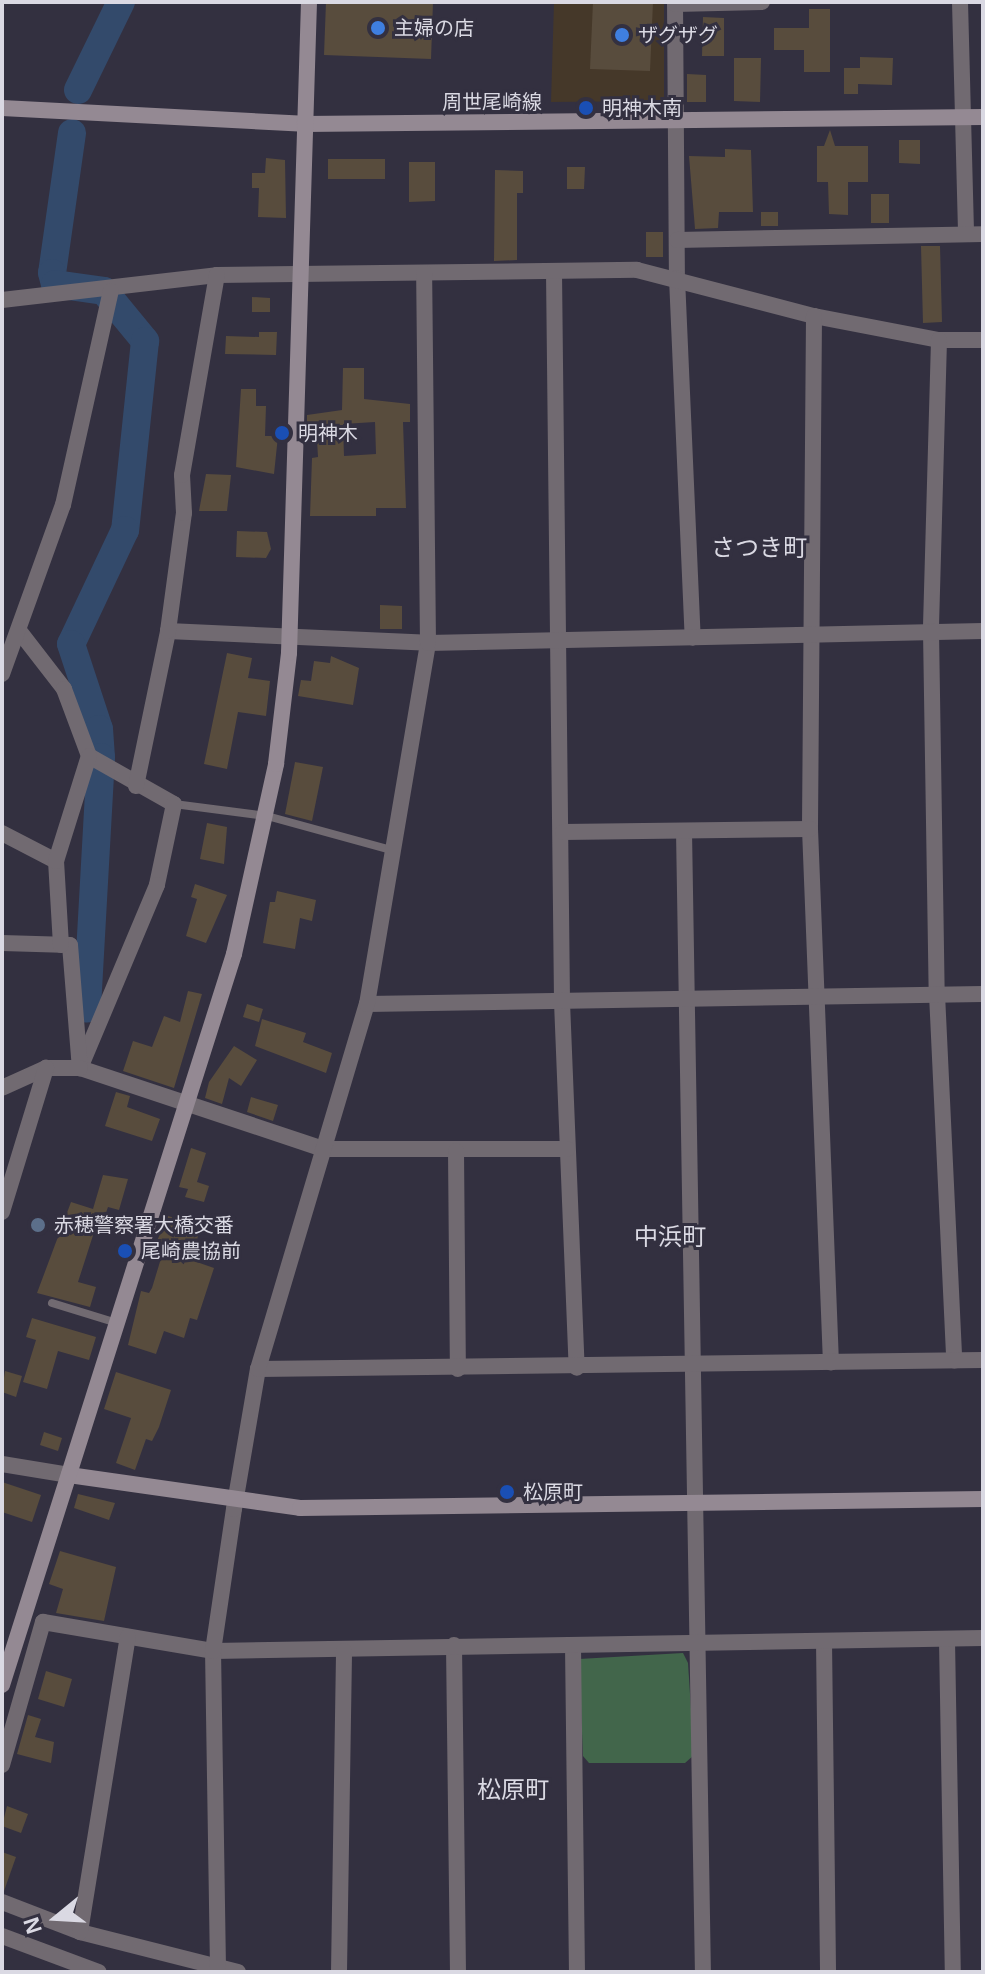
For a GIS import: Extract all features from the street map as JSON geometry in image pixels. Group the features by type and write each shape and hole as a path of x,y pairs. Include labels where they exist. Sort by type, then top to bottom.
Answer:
{"street":[{"path":"2,1685 234,954 267,816 289,636 309,2"},
{"path":"693,638 677,278 673,121 675,3 762,2"},
{"path":"677,240 974,234 964,117 960,2"},
{"name":"周世尾崎線","path":"2,108 304,124 983,117"},
{"path":"2,300 111,291 217,275 637,270 814,316 939,340 983,340"},
{"path":"554,272 563,832 562,1002 577,1368"},
{"path":"218,1968 213,1651 236,1500 258,1369 367,1004 397,851 428,643 424,273"},
{"path":"136,786 168,631 184,513 182,475 217,275"},
{"path":"2,674 20,632 63,505 111,291"},
{"path":"814,316 809,635 810,829 814,998 831,1363"},
{"path":"939,340 931,631 937,994 954,1361"},
{"path":"168,631 428,643 983,631"},
{"path":"20,632 64,689 89,756 136,786 174,804 157,885 80,1068"},
{"path":"61,945 56,861 89,756"},
{"path":"563,832 810,829"},
{"path":"684,831 698,1505 697,1643 703,1972"},
{"path":"2,833 56,861"},
{"path":"2,943 70,945 80,1068"},
{"path":"367,1004 983,994"},
{"path":"2,1212 46,1068"},
{"path":"2,1088 46,1068 80,1068 185,1106 323,1149 567,1149"},
{"path":"456,1151 458,1369"},
{"path":"258,1369 577,1368 983,1360"},
{"path":"2,1464 236,1500 320,1508 983,1499"},
{"path":"2,1765 43,1622 213,1651 983,1638"},
{"path":"80,1932 128,1637"},
{"path":"947,1640 953,1972"},
{"path":"824,1641 828,1972"},
{"path":"454,1645 458,1972"},
{"path":"573,1646 577,1972"},
{"path":"339,1972 344,1651"},
{"path":"2,1902 80,1932 238,1972"},
{"path":"2,1936 99,1972"}],"lane":[{"path":"174,804 267,816 397,851"},
{"path":"52,1303 117,1323"}],"shaded area":[{"path":"554,2 664,2 664,101 551,102"}],"green space":[{"path":"683,1653 688,1663 694,1755 685,1763 589,1763 583,1756 579,1659"}],"building":[{"name":"主婦の店","path":"326,2 433,2 431,59 324,55"},
{"name":"ザグザグ","path":"593,2 653,2 650,71 590,69"},
{"path":"809,9 830,9 830,72 804,72 804,50 774,50 774,28 809,28"},
{"path":"703,17 724,18 724,56 702,56"},
{"path":"860,57 893,58 892,85 858,84 858,94 844,94 844,68 860,68"},
{"path":"734,58 761,58 760,102 734,101"},
{"path":"687,74 706,75 706,102 687,102"},
{"path":"830,130 835,146 868,146 868,182 848,182 848,215 829,214 828,182 817,182 817,146 824,146"},
{"path":"899,140 920,140 920,164 899,163"},
{"path":"725,149 751,150 753,212 719,212 718,228 695,229 689,156 725,157"},
{"path":"266,158 285,160 286,218 258,217 259,188 252,188 252,173 265,173"},
{"path":"328,159 385,159 385,179 328,179"},
{"path":"409,162 435,162 435,201 409,202"},
{"path":"567,167 585,167 584,189 567,189"},
{"path":"495,170 523,171 523,193 517,193 517,260 494,261"},
{"path":"871,194 889,194 889,223 871,223"},
{"path":"761,212 778,212 778,226 761,226"},
{"path":"646,232 663,232 663,257 646,257"},
{"path":"921,246 940,246 942,322 923,323"},
{"path":"252,297 270,298 270,312 252,312"},
{"path":"259,332 277,332 276,355 225,354 226,336 259,337"},
{"path":"343,368 364,368 364,399 410,404 410,422 403,422 406,508 376,508 376,516 310,516 312,458 318,457 316,424 307,424 307,415 342,410","holes":["375,422 376,454 344,456 343,424"]},
{"path":"241,389 256,389 256,406 266,406 265,436 278,436 274,474 236,467"},
{"path":"206,474 231,475 227,511 199,511"},
{"path":"237,531 267,532 271,549 266,558 236,557"},
{"path":"380,605 402,606 402,629 380,629"},
{"path":"227,653 252,658 248,678 270,681 266,716 238,712 227,769 204,764"},
{"path":"331,656 359,668 353,705 298,696 301,680 311,681 314,661 330,663"},
{"path":"295,762 323,767 312,821 285,814"},
{"path":"207,823 227,827 224,864 200,859"},
{"path":"195,884 227,895 206,943 186,936 197,899 191,897"},
{"path":"277,891 316,900 312,921 300,918 295,949 263,943 270,902 275,902"},
{"path":"188,991 202,994 174,1088 123,1071 133,1041 152,1047 164,1016 180,1022"},
{"path":"247,1004 263,1009 259,1022 243,1017"},
{"path":"262,1019 306,1033 303,1042 332,1053 326,1073 255,1046"},
{"path":"234,1046 257,1060 241,1086 229,1078 222,1104 205,1098 209,1082"},
{"path":"116,1092 130,1096 127,1107 160,1119 152,1141 105,1126"},
{"path":"251,1097 278,1105 273,1121 247,1112"},
{"path":"191,1148 206,1153 197,1182 209,1186 204,1202 185,1197 188,1189 179,1187"},
{"path":"103,1175 128,1179 119,1210 108,1207 102,1224 97,1223 78,1282 96,1287 90,1307 37,1293 71,1202 93,1209"},
{"path":"168,1216 201,1226 191,1260 214,1268 197,1320 190,1318 184,1338 164,1331 156,1354 128,1345 141,1291 149,1293 152,1288 162,1255 152,1252"},
{"path":"32,1318 96,1337 89,1360 58,1351 47,1389 23,1382 36,1340 26,1337"},
{"path":"5,1371 22,1376 16,1397 2,1392"},
{"path":"116,1372 171,1390 159,1427 152,1441 146,1439 135,1470 116,1463 131,1418 104,1409"},
{"path":"44,1432 62,1438 58,1451 40,1445"},
{"path":"2,1482 41,1495 32,1522 2,1512"},
{"path":"78,1494 115,1503 109,1520 74,1508"},
{"path":"60,1551 116,1567 104,1621 56,1613 63,1589 49,1584"},
{"path":"46,1671 72,1679 64,1707 38,1699"},
{"path":"28,1715 41,1719 35,1737 54,1742 51,1763 17,1754"},
{"path":"7,1806 28,1814 21,1833 2,1826"},
{"path":"2,1852 16,1857 4,1891 2,1891"}],"waterway":[{"path":"78,90 121,2"},
{"path":"72,133 52,273 55,284 104,291 145,341 125,530 71,644 99,729 101,757 87,1009"}],"place":[{"name":"主婦の店","path":"378,28"},
{"name":"ザグザグ","path":"622,35"},
{"name":"明神木南","path":"586,108"},
{"name":"明神木","path":"282,433"},
{"name":"赤穂警察署大橋交番","path":"38,1225"},
{"name":"尾崎農協前","path":"125,1251"},
{"name":"松原町","path":"507,1492"}],"district":[{"name":"さつき町","path":"759,548"},
{"name":"中浜町","path":"670,1237"},
{"name":"松原町","path":"513,1790"}]}
